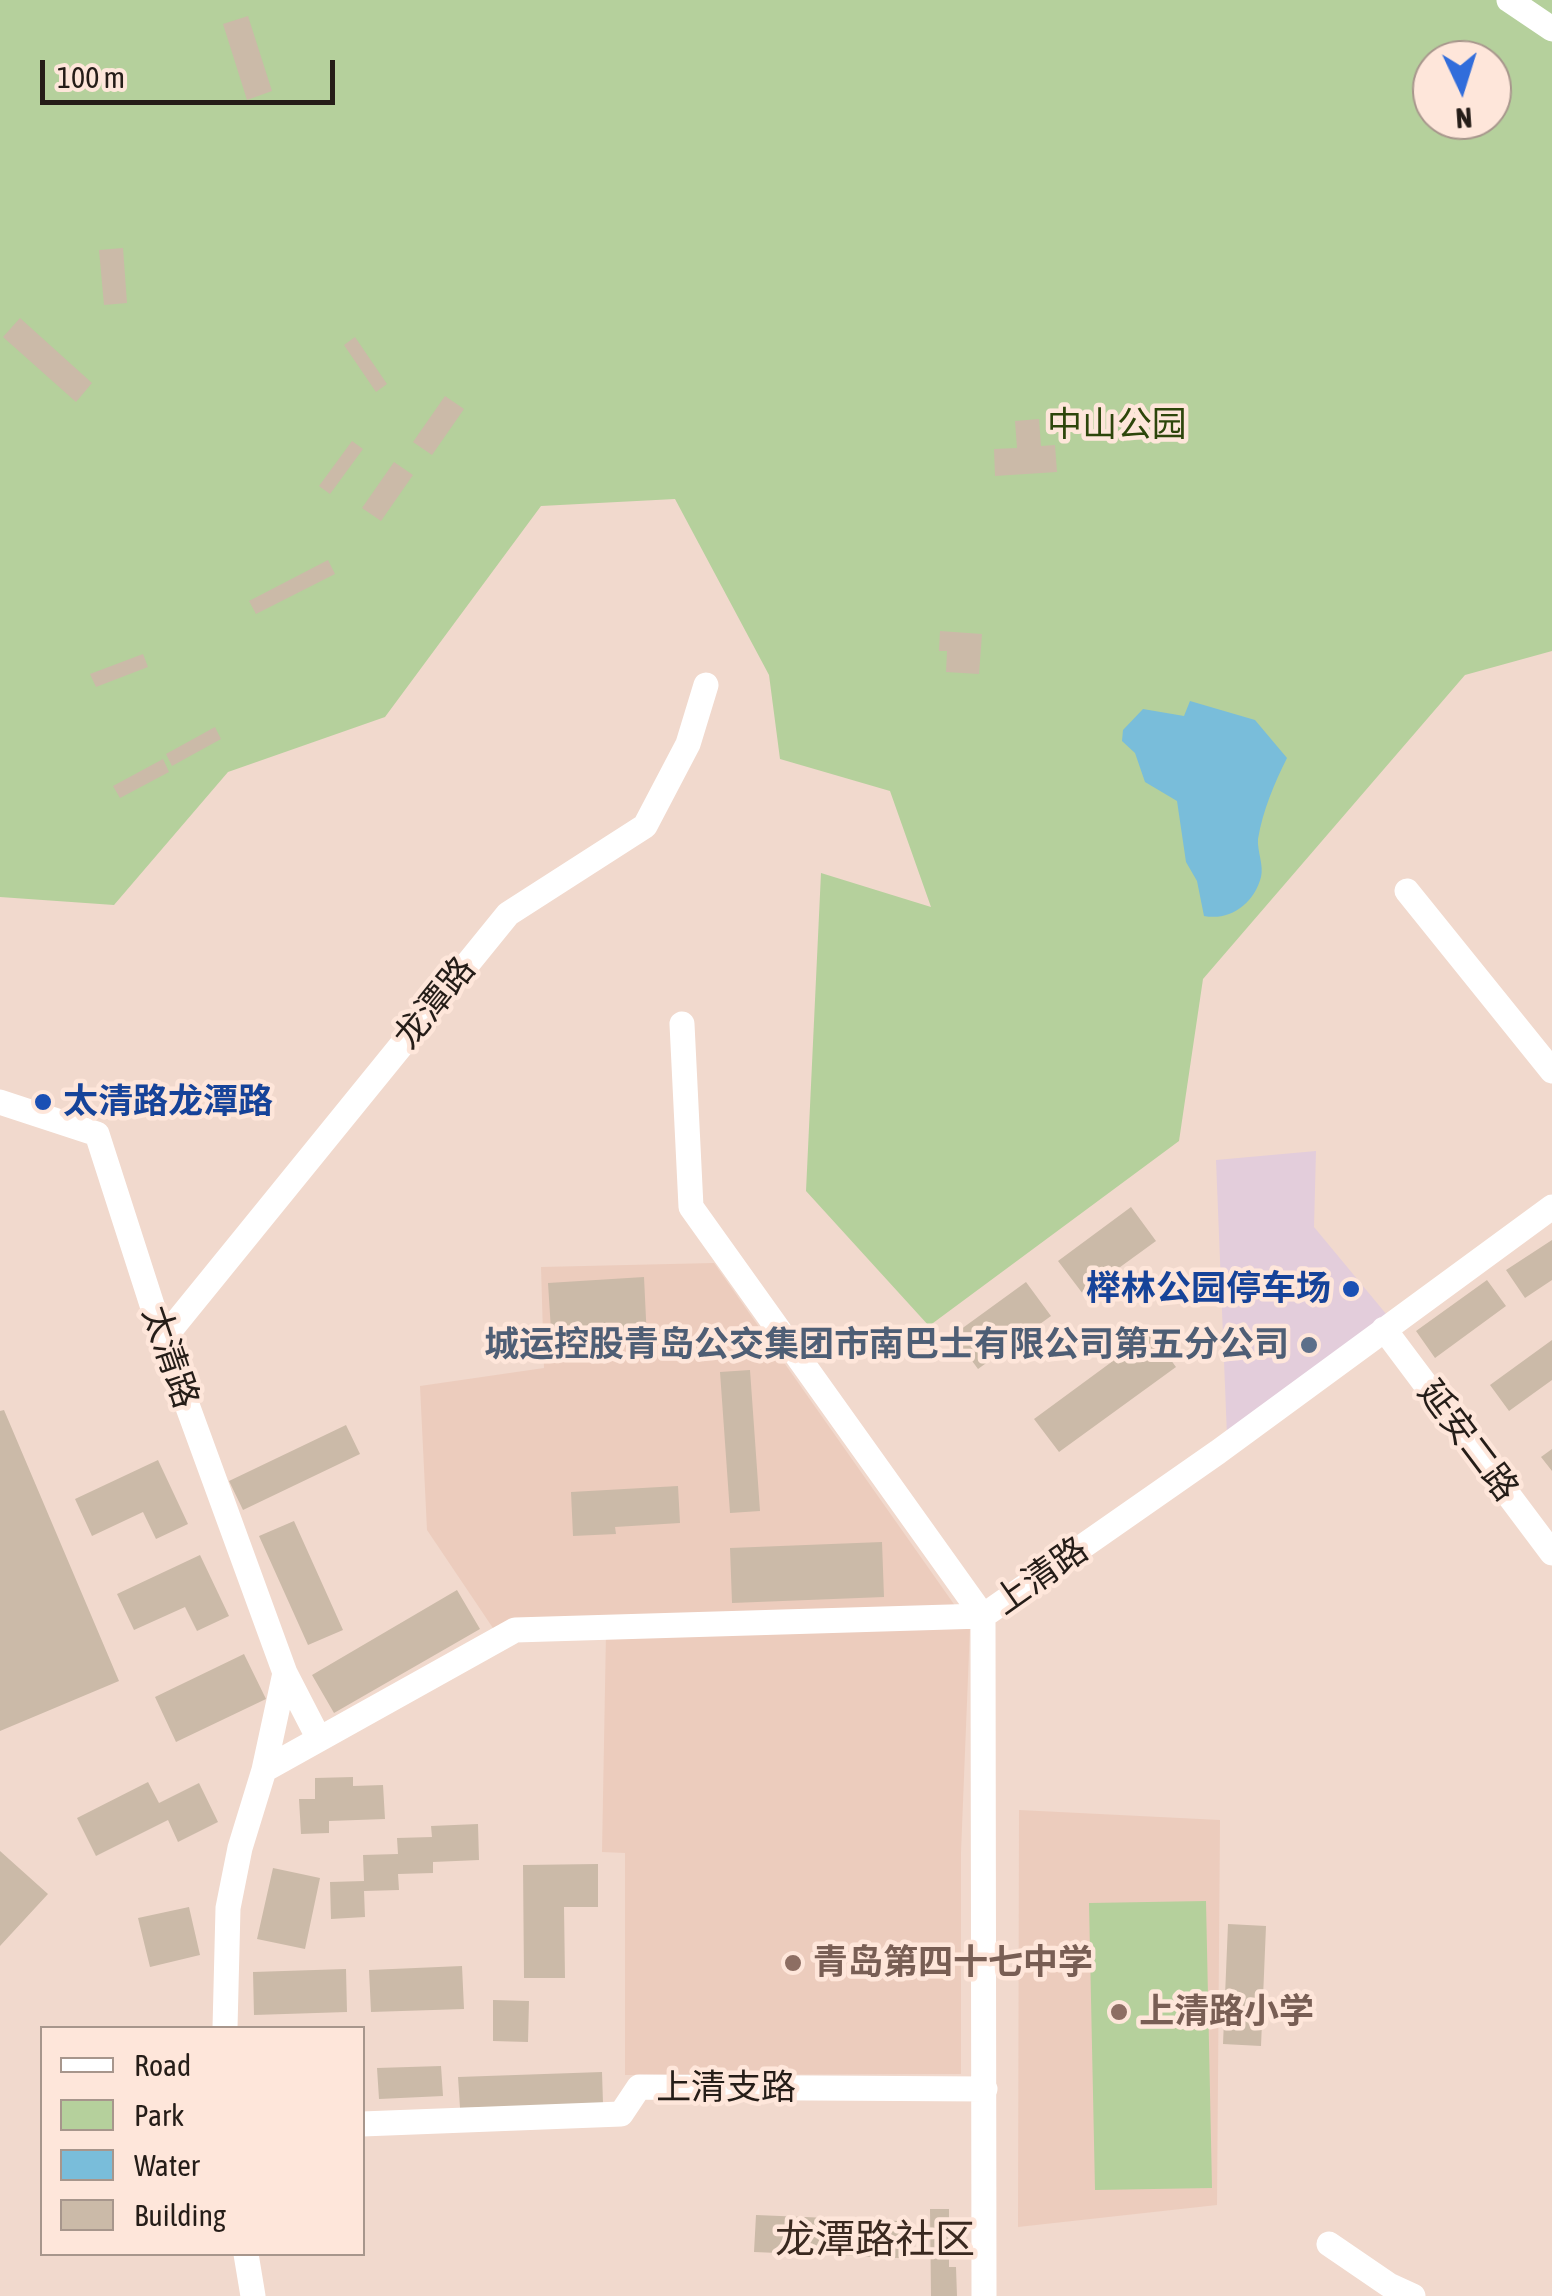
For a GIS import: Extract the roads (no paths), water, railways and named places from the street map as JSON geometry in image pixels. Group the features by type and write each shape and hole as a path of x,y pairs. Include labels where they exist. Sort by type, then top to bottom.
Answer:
{"street":[{"path":"1509,0 1552,30"},
{"name":"龙潭路","path":"163,1339 508,914 645,826 688,744 706,685"},
{"path":"1406,891 1552,1071"},
{"path":"682,1024 692,1207 984,1616"},
{"name":"太清路","path":"0,1102 96,1134 163,1339 286,1674 319,1739"},
{"name":"上清路","path":"984,2296 984,1616 1218,1452 1552,1206"},
{"name":"延安二路","path":"1384,1329 1552,1553"},
{"path":"264,1770 515,1630 984,1616"},
{"path":"225,2026 228,1908 286,1674"},
{"name":"上清支路","path":"365,2124 621,2114 638,2087 985,2089"},
{"path":"1329,2244 1413,2296"},
{"path":"246,2256 253,2296"}],"water":[{"path":"1190,701 1255,720 1287,758 1260,828 1262,872 1258,887 1240,909 1223,916 1204,916 1197,881 1186,862 1177,801 1145,782 1135,753 1122,741 1123,730 1143,709 1184,716"}],"place":[{"name":"太清路龙潭路","path":"43,1102"},
{"name":"榉林公园停车场","path":"1351,1289"},
{"name":"城运控股青岛公交集团市南巴士有限公司第五分公司","path":"1309,1345"},
{"name":"青岛第四十七中学","path":"793,1963"},
{"name":"上清路小学","path":"1119,2012"}],"district":[{"name":"龙潭路社区","path":"875,2240"}],"park label":[{"name":"中山公园","path":"1117,425"}]}
